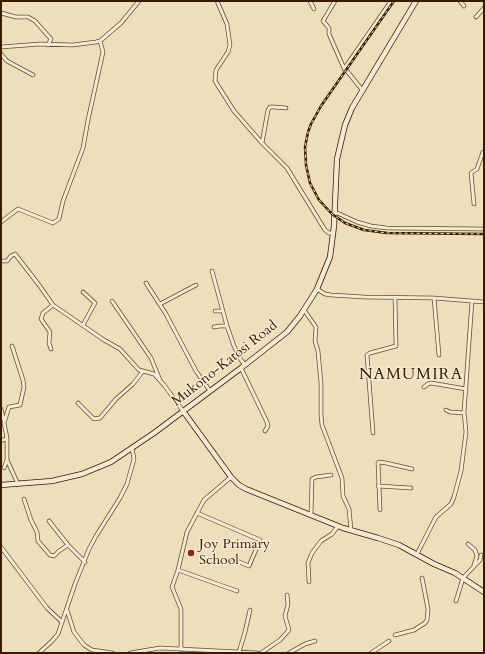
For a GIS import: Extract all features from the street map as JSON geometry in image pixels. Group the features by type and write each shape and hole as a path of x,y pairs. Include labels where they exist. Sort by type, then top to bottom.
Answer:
{"main road":[{"name":"Mukono-Katosi Road","path":"1,485 52,481 82,474 111,462 183,411 287,332 304,310 317,289 327,267 332,246 335,212 336,169 344,125 352,108 416,1"},
{"path":"183,411 231,477 246,489 338,526 388,541 455,573 484,592"}],"street":[{"path":"1,47 73,45 100,41 121,24 140,1"},
{"path":"217,1 227,24 230,45 228,52 216,70 215,81 234,110 262,143 287,168 325,230 333,233"},
{"path":"310,1 314,9"},
{"path":"335,1 324,20 329,28 329,34 344,69 363,90"},
{"path":"344,69 391,1"},
{"path":"460,1 464,6"},
{"path":"476,17 484,8"},
{"path":"1,13 16,17 28,17 35,21 50,39 48,45"},
{"path":"1,222 18,209 53,223 59,219 63,201 83,148 103,52 100,41"},
{"path":"1,54 7,61 33,75"},
{"path":"262,143 268,110 270,107 286,108"},
{"path":"474,204 471,173 478,169 484,152"},
{"path":"335,212 357,222 387,228 484,229"},
{"path":"1,261 7,261 15,254 53,305 83,324 104,340 120,349 139,370 154,374 183,411"},
{"path":"212,271 234,346 241,360 246,364"},
{"path":"146,282 160,304 196,371 210,391"},
{"path":"160,304 196,285"},
{"path":"317,289 325,294 331,295 434,298 484,302"},
{"path":"83,292 95,303 83,324"},
{"path":"373,433 367,355 396,346 395,297"},
{"path":"434,298 439,355"},
{"path":"112,301 151,358 161,382"},
{"path":"417,554 436,517 451,504 461,471 466,432 464,413 472,301"},
{"path":"51,349 49,342 50,332 41,319 43,313 53,305"},
{"path":"304,310 316,327 316,340 322,383 322,425 342,478 343,496 349,509 350,530"},
{"path":"215,311 223,311"},
{"path":"214,327 227,326"},
{"path":"4,423 9,408 20,405 24,387 12,346"},
{"path":"241,368 268,426 265,431"},
{"path":"78,403 94,419 100,418 116,399 133,384 143,372"},
{"path":"424,387 431,383 466,389"},
{"path":"1,409 7,438 7,460 4,468"},
{"path":"446,410 450,412 464,413"},
{"path":"1,441 7,438"},
{"path":"39,653 52,641 62,622 75,584 96,536 127,484 134,459 132,448"},
{"path":"7,460 18,484"},
{"path":"380,510 378,463 412,469"},
{"path":"311,516 312,479 331,475"},
{"path":"181,650 181,609 172,587 178,570 187,532 202,503 209,494 231,477"},
{"path":"378,486 411,488"},
{"path":"24,499 37,532 38,541 50,555 54,556 68,545"},
{"path":"197,513 260,540 249,566 232,559"},
{"path":"49,520 68,545 85,562"},
{"path":"308,582 308,563 312,554 321,541 332,534 338,526"},
{"path":"468,544 475,550 477,556 474,565"},
{"path":"1,547 47,608 62,622"},
{"path":"456,601 463,578 480,560 481,555"},
{"path":"178,570 237,591"},
{"path":"395,635 414,630 427,620 428,608 422,578"},
{"path":"130,653 164,648 259,653 280,640 289,630 285,616 288,604 287,595"},
{"path":"67,610 74,632 84,645 92,650 113,653"},
{"path":"239,652 250,610"},
{"path":"371,653 389,640"},
{"path":"289,653 305,644 315,641"},
{"path":"164,648 166,653"}],"railway":[{"path":"394,1 321,106 311,124 305,147 306,165 310,183 319,200 332,214 345,223 364,230 387,233 484,234"}],"place":[{"name":"Joy Primary School","path":"191,553"}],"district":[{"name":"NAMUMIRA","path":"411,375"}]}
